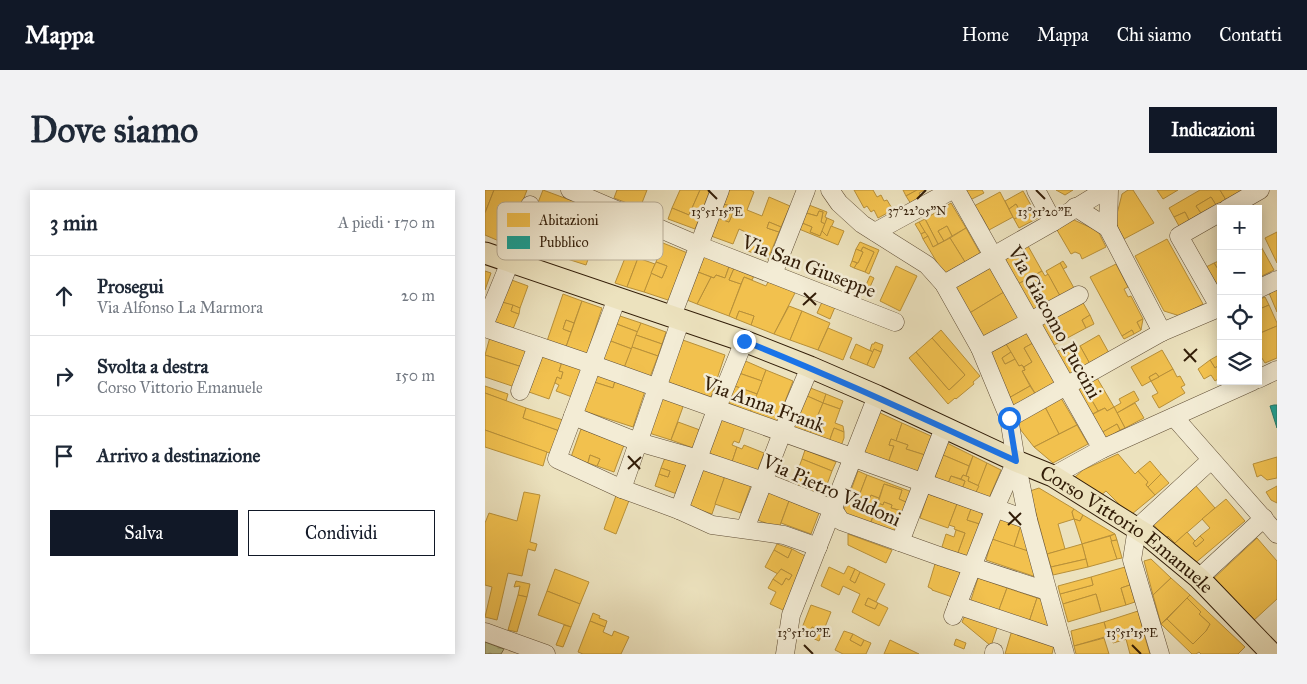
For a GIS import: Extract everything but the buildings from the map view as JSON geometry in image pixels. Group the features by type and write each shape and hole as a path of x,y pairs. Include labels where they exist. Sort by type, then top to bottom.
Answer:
{"main road":[{"name":"Corso Vittorio Emanuele","path":"485,253 497,257"},
{"name":"Corso Vittorio Emanuele","path":"504,260 744,341 877,396 1016,461 1053,476 1137,528 1199,578 1271,654"}],"street":[{"name":"Via San Giuseppe","path":"569,190 603,197"},
{"path":"622,489 657,388 676,317 721,190"},
{"path":"773,274 806,190"},
{"path":"830,190 839,203 862,224 927,265 944,284 980,348 1009,418 1028,520 1063,647"},
{"path":"875,232 952,190"},
{"name":"Via Giacomo Puccini","path":"956,190 1102,449"},
{"path":"1035,190 1053,222"},
{"path":"944,284 1107,190 1108,228 1162,332"},
{"path":"1234,205 1260,190"},
{"path":"1075,207 1108,228"},
{"path":"1217,214 1179,236 1217,303"},
{"name":"Via San Giuseppe","path":"663,227 700,246 895,322"},
{"path":"485,323 510,262"},
{"path":"1262,287 1277,280"},
{"path":"980,348 1079,295"},
{"path":"617,298 557,459 622,489 713,525 784,535 818,546"},
{"path":"1009,418 1162,332 1217,309"},
{"name":"Via Anna Frank","path":"485,328 1028,520"},
{"path":"679,510 744,341"},
{"path":"520,391 537,346"},
{"path":"745,530 782,433 810,367"},
{"path":"1053,476 1102,449 1242,385"},
{"path":"785,654 791,615 877,396"},
{"name":"Via Pietro Valdoni","path":"573,416 638,442 698,459 763,481 833,509 841,521 971,567 1047,591"},
{"path":"1174,417 1272,525 1199,578"},
{"path":"900,542 944,428"},
{"path":"1160,654 1132,560 1137,528 1211,460"},
{"path":"1016,461 995,508 955,610 1063,647"},
{"path":"485,632 546,654"}],"green space":[{"path":"485,642 504,649 501,654 485,654"}],"route":[{"path":"744,341 877,396 1016,461 1009,418"}]}
